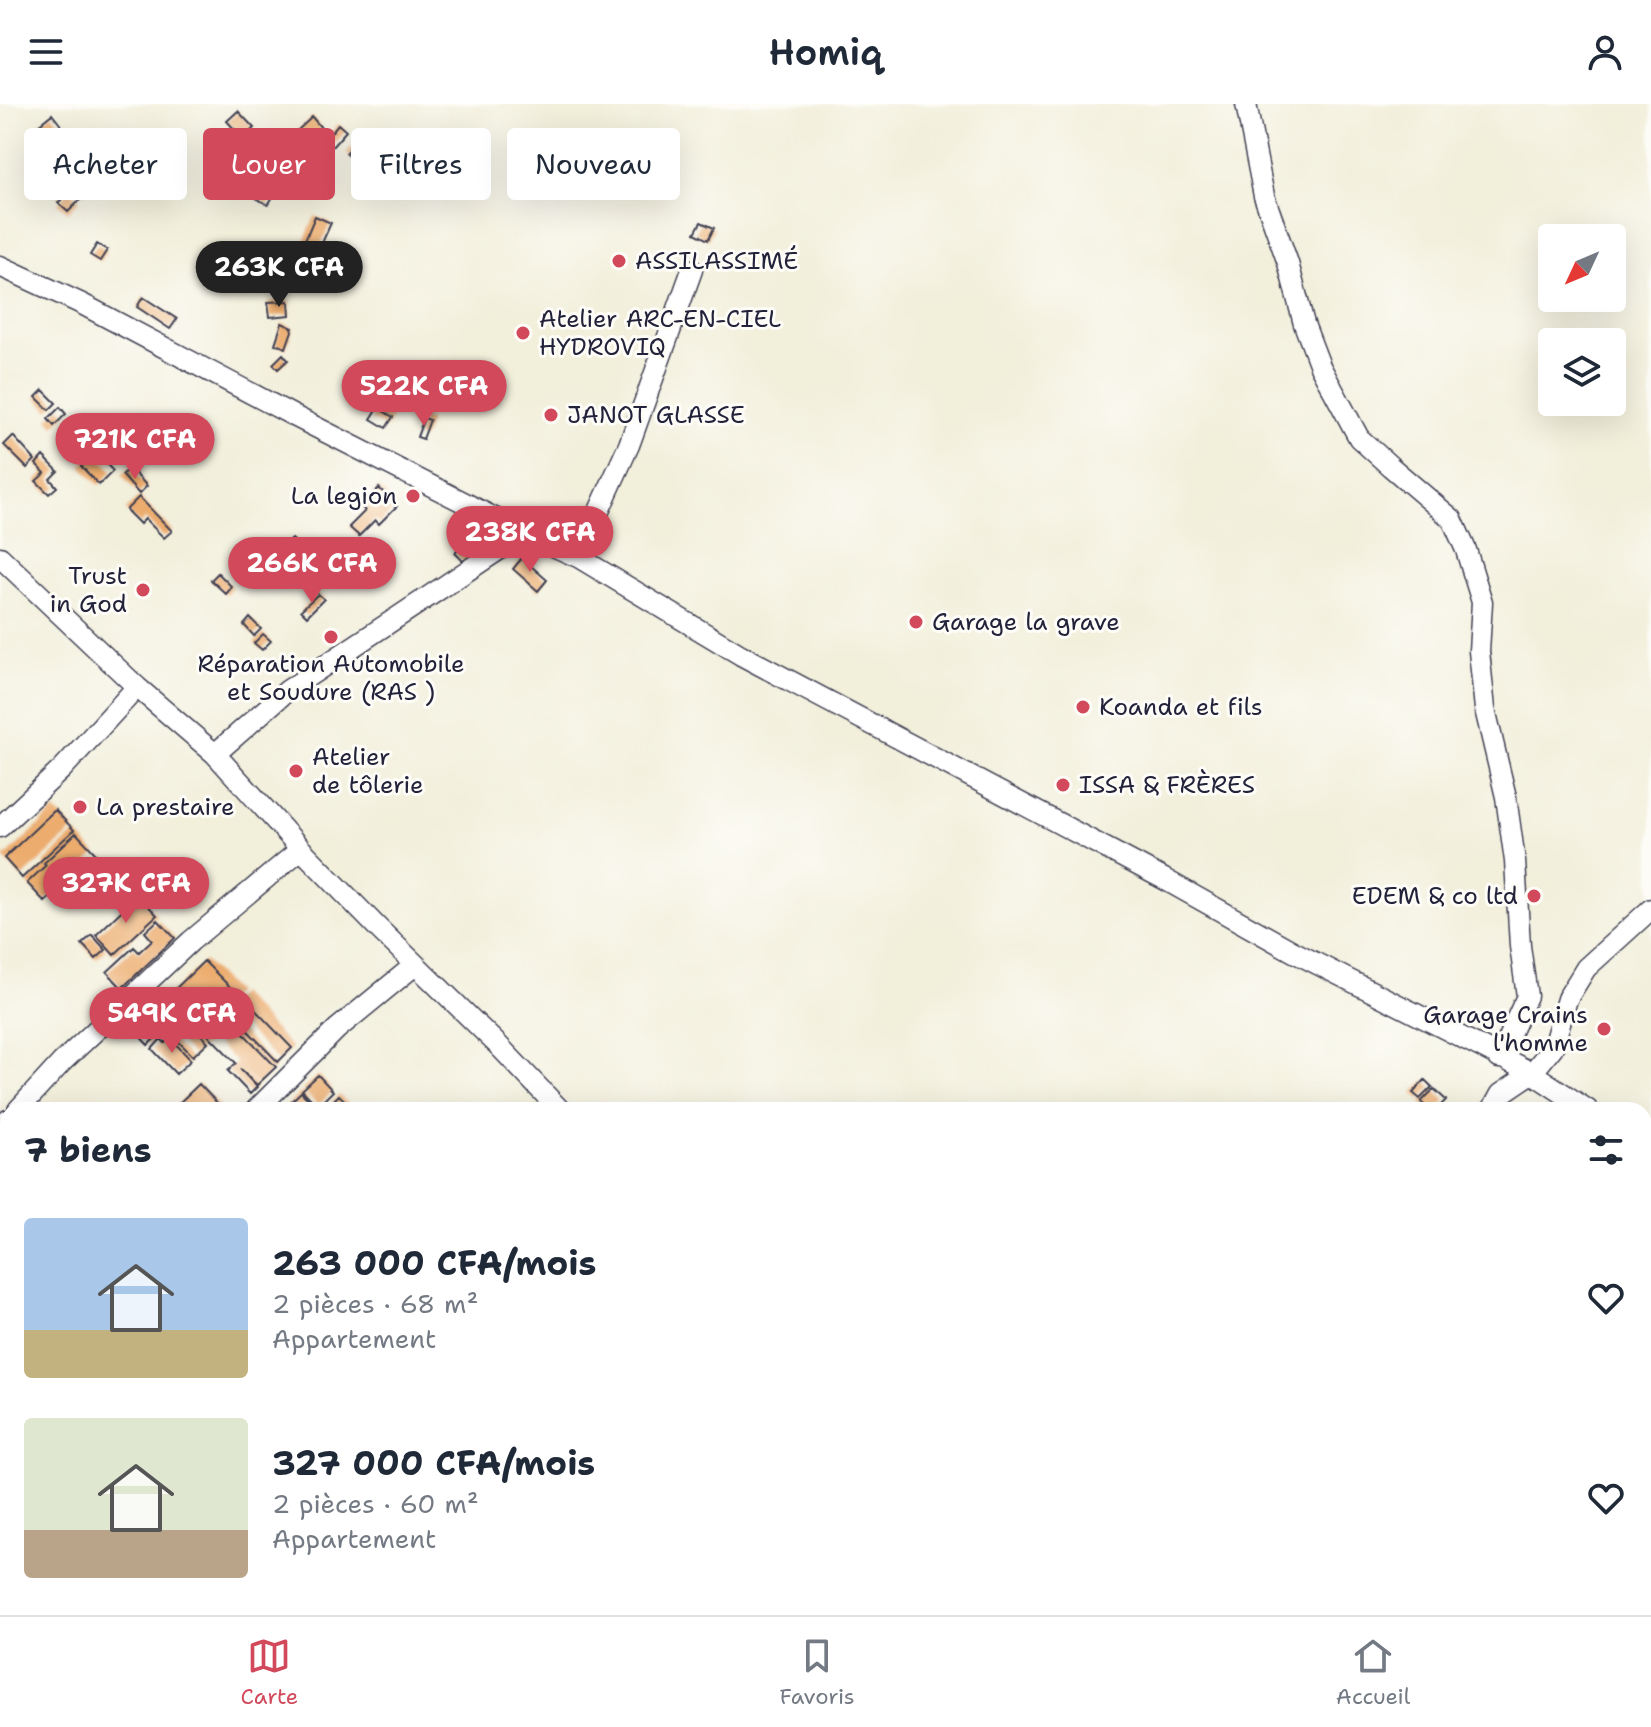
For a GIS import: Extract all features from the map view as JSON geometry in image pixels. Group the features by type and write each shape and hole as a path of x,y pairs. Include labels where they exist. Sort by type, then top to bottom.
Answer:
{"street":[{"path":"1246,104 1264,196 1320,366 1359,438 1452,519 1466,550 1482,602 1479,651 1485,709 1508,810 1527,996 1499,1058"},
{"path":"0,266 82,304 294,416 524,533 578,557 741,655 1095,842 1294,952 1532,1073 1576,1102"},
{"path":"578,557 629,445 692,270"},
{"path":"215,754 288,690 524,533"},
{"path":"0,557 137,687 215,754 301,849 552,1102"},
{"path":"0,827 62,769 137,687"},
{"path":"25,1102 62,1062 191,941 301,849"},
{"path":"1496,1102 1501,1094 1532,1073 1553,1047 1567,999 1586,968 1651,909"},
{"path":"264,1102 337,1029 415,965"}],"building":[{"path":"238,111 254,128 233,128 227,121"},
{"path":"52,114 63,128 39,128 37,126"},
{"path":"312,117 321,128 300,128"},
{"path":"338,124 346,131 335,144 335,128"},
{"path":"61,200 80,200 68,212 58,203"},
{"path":"315,216 331,223 317,254 302,247"},
{"path":"701,222 714,228 708,240 695,233"},
{"path":"97,244 107,250 100,261 90,255"},
{"path":"285,271 286,283 268,285 267,272"},
{"path":"327,273 342,278 339,286 324,280"},
{"path":"143,297 177,319 170,329 137,307"},
{"path":"289,301 290,315 270,317 268,302"},
{"path":"282,323 293,328 286,348 275,344"},
{"path":"283,354 288,360 278,369 273,364"},
{"path":"43,390 56,403 49,410 36,397"},
{"path":"60,407 66,414 54,426 48,419"},
{"path":"378,408 393,417 386,428 371,419"},
{"path":"424,418 430,420 423,439 417,437"},
{"path":"13,436 35,460 27,468 4,445"},
{"path":"95,452 113,471 99,485 81,466"},
{"path":"43,456 58,471 50,479 57,487 49,494 36,481 45,473 36,464"},
{"path":"130,468 147,486 139,494 122,475"},
{"path":"379,488 397,506 379,524 375,520 359,536 349,527 365,511 361,506"},
{"path":"139,497 172,531 164,538 145,519 140,524 126,510"},
{"path":"471,537 481,547 465,563 455,553"},
{"path":"292,539 300,546 286,561 278,553"},
{"path":"275,554 285,564 275,574 265,564"},
{"path":"522,558 547,580 538,591 513,569"},
{"path":"218,573 232,587 226,594 211,580"},
{"path":"318,594 324,599 307,616 301,610"},
{"path":"250,618 261,629 254,636 244,625"},
{"path":"263,634 271,641 262,650 254,643"},
{"path":"55,810 74,830 22,878 4,858"},
{"path":"76,833 96,854 45,902 27,883"},
{"path":"138,895 157,915 114,955 96,935"},
{"path":"158,920 175,938 122,988 107,972 134,947 139,952 152,940 145,932"},
{"path":"92,935 106,950 96,959 82,944"},
{"path":"204,961 235,992 219,1008 276,1067 257,1085 240,1069 257,1087 250,1094 228,1071 236,1063 169,995"},
{"path":"239,993 292,1048 278,1062 225,1007"},
{"path":"164,997 189,1022 174,1037 149,1011"},
{"path":"144,1017 160,1033 148,1045 132,1028"},
{"path":"191,1024 208,1042 193,1056 176,1039"},
{"path":"170,1038 191,1060 176,1074 152,1049 161,1039 165,1043"},
{"path":"318,1075 333,1091 322,1102 314,1102 302,1090"},
{"path":"1425,1080 1432,1087 1420,1099 1413,1093"},
{"path":"199,1084 216,1102 180,1102"},
{"path":"1434,1089 1446,1100 1444,1102 1421,1102"},
{"path":"301,1092 309,1100 307,1102 290,1102"},
{"path":"339,1095 346,1102 332,1102"}],"place":[{"name":"ASSILASSIMÉ","path":"619,261"},
{"name":"Atelier ARC-EN-CIEL HYDROVIQ","path":"523,333"},
{"name":"JANOT GLASSE","path":"551,415"},
{"name":"La legion","path":"413,496"},
{"name":"Trust in God","path":"143,590"},
{"name":"Garage la grave","path":"916,622"},
{"name":"Réparation Automobile et Soudure (RAS )","path":"331,637"},
{"name":"Koanda et fils","path":"1083,707"},
{"name":"Atelier de tôlerie","path":"296,771"},
{"name":"ISSA & FRÈRES","path":"1063,785"},
{"name":"La prestaire","path":"80,807"},
{"name":"EDEM & co ltd","path":"1534,896"},
{"name":"Garage Crains l'homme","path":"1604,1029"}]}
